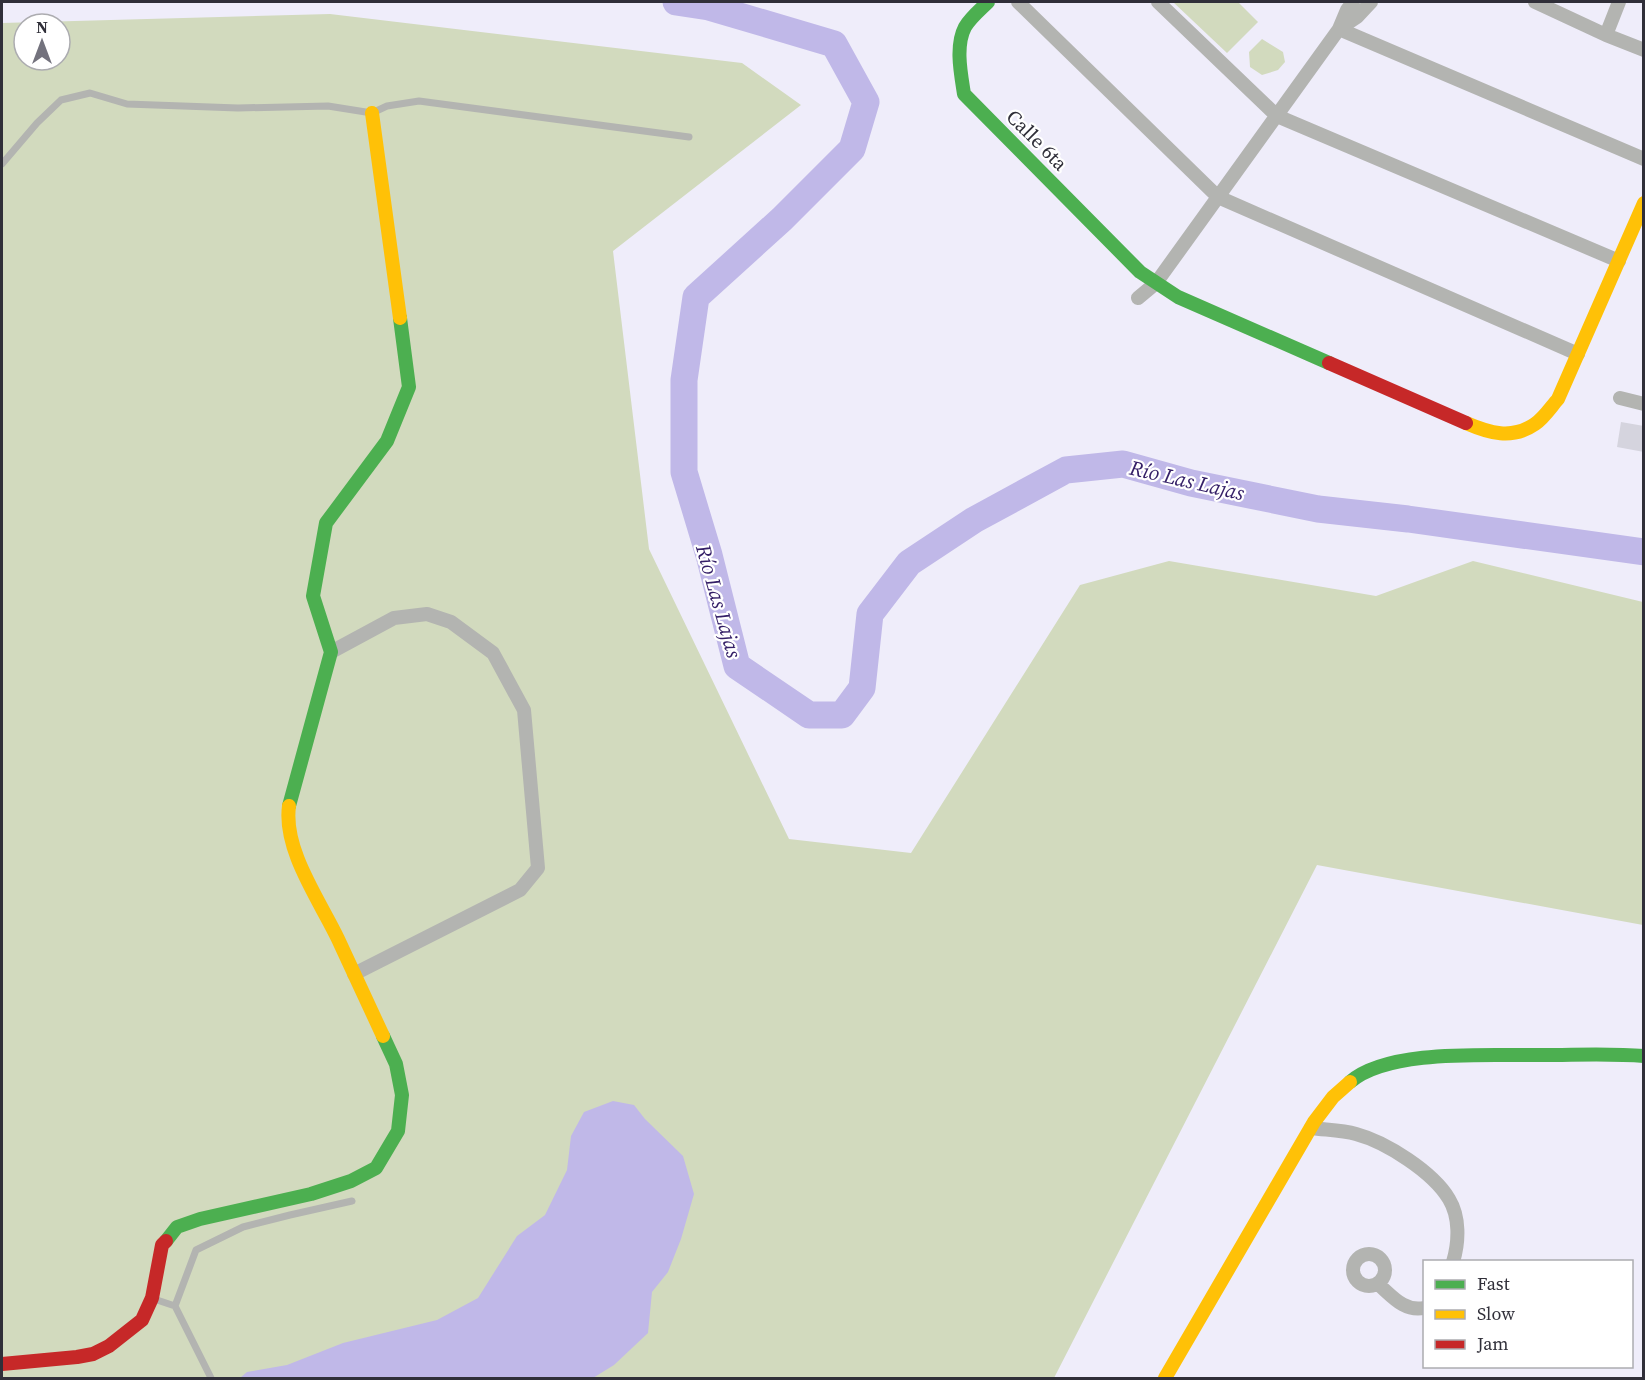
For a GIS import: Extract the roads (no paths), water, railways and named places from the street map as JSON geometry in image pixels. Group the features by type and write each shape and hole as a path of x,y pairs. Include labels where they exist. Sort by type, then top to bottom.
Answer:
{"street":[{"name":"Calle 6ta","path":"988,2 969,20 962,34 960,63 964,94 1140,272 1178,297 1487,432 1516,434 1536,424 1558,399 1644,203"},
{"path":"1018,2 1218,197 1578,354"},
{"path":"1158,2 1277,116 1618,261"},
{"path":"1138,298 1156,283 1339,29 1353,2"},
{"path":"1339,29 1357,17 1371,2"},
{"path":"1535,2 1644,50"},
{"path":"1606,35 1618,2"},
{"path":"1339,29 1644,159"},
{"path":"2,1364 77,1357 109,1346 142,1320 152,1298 162,1245 177,1227 200,1219 311,1194 351,1181 376,1168 398,1131 402,1095 396,1064 337,937 305,876 291,839 288,809 331,652 313,596 326,523 387,441 409,387 372,113"},
{"path":"1620,398 1644,404"},
{"path":"331,652 394,618 427,614 451,622 493,652 524,710 538,868 520,890 354,974"},
{"path":"1165,1378 1311,1128 1333,1098 1359,1074 1392,1062 1437,1056 1644,1056"},
{"path":"1311,1128 1358,1135 1377,1143 1402,1155 1439,1186 1450,1200 1456,1214 1457,1242 1453,1260"},
{"path":"1378,1284 1408,1308 1423,1308"}],"lane":[{"path":"2,164 36,123 61,100 90,93 127,104 238,108 328,106 372,113 387,106 419,101 689,137"},
{"path":"175,1306 196,1250 243,1227 352,1202"},
{"path":"152,1298 175,1306 211,1378"}],"waterway":[{"name":"Río Las Lajas","path":"676,2 709,7 834,44 866,102 852,149 782,219 696,297 684,380 684,472 709,555 737,666 809,715 842,715 862,688 870,614 909,563 974,520 1066,470 1123,464 1191,483 1318,509 1408,519 1644,552"}]}
